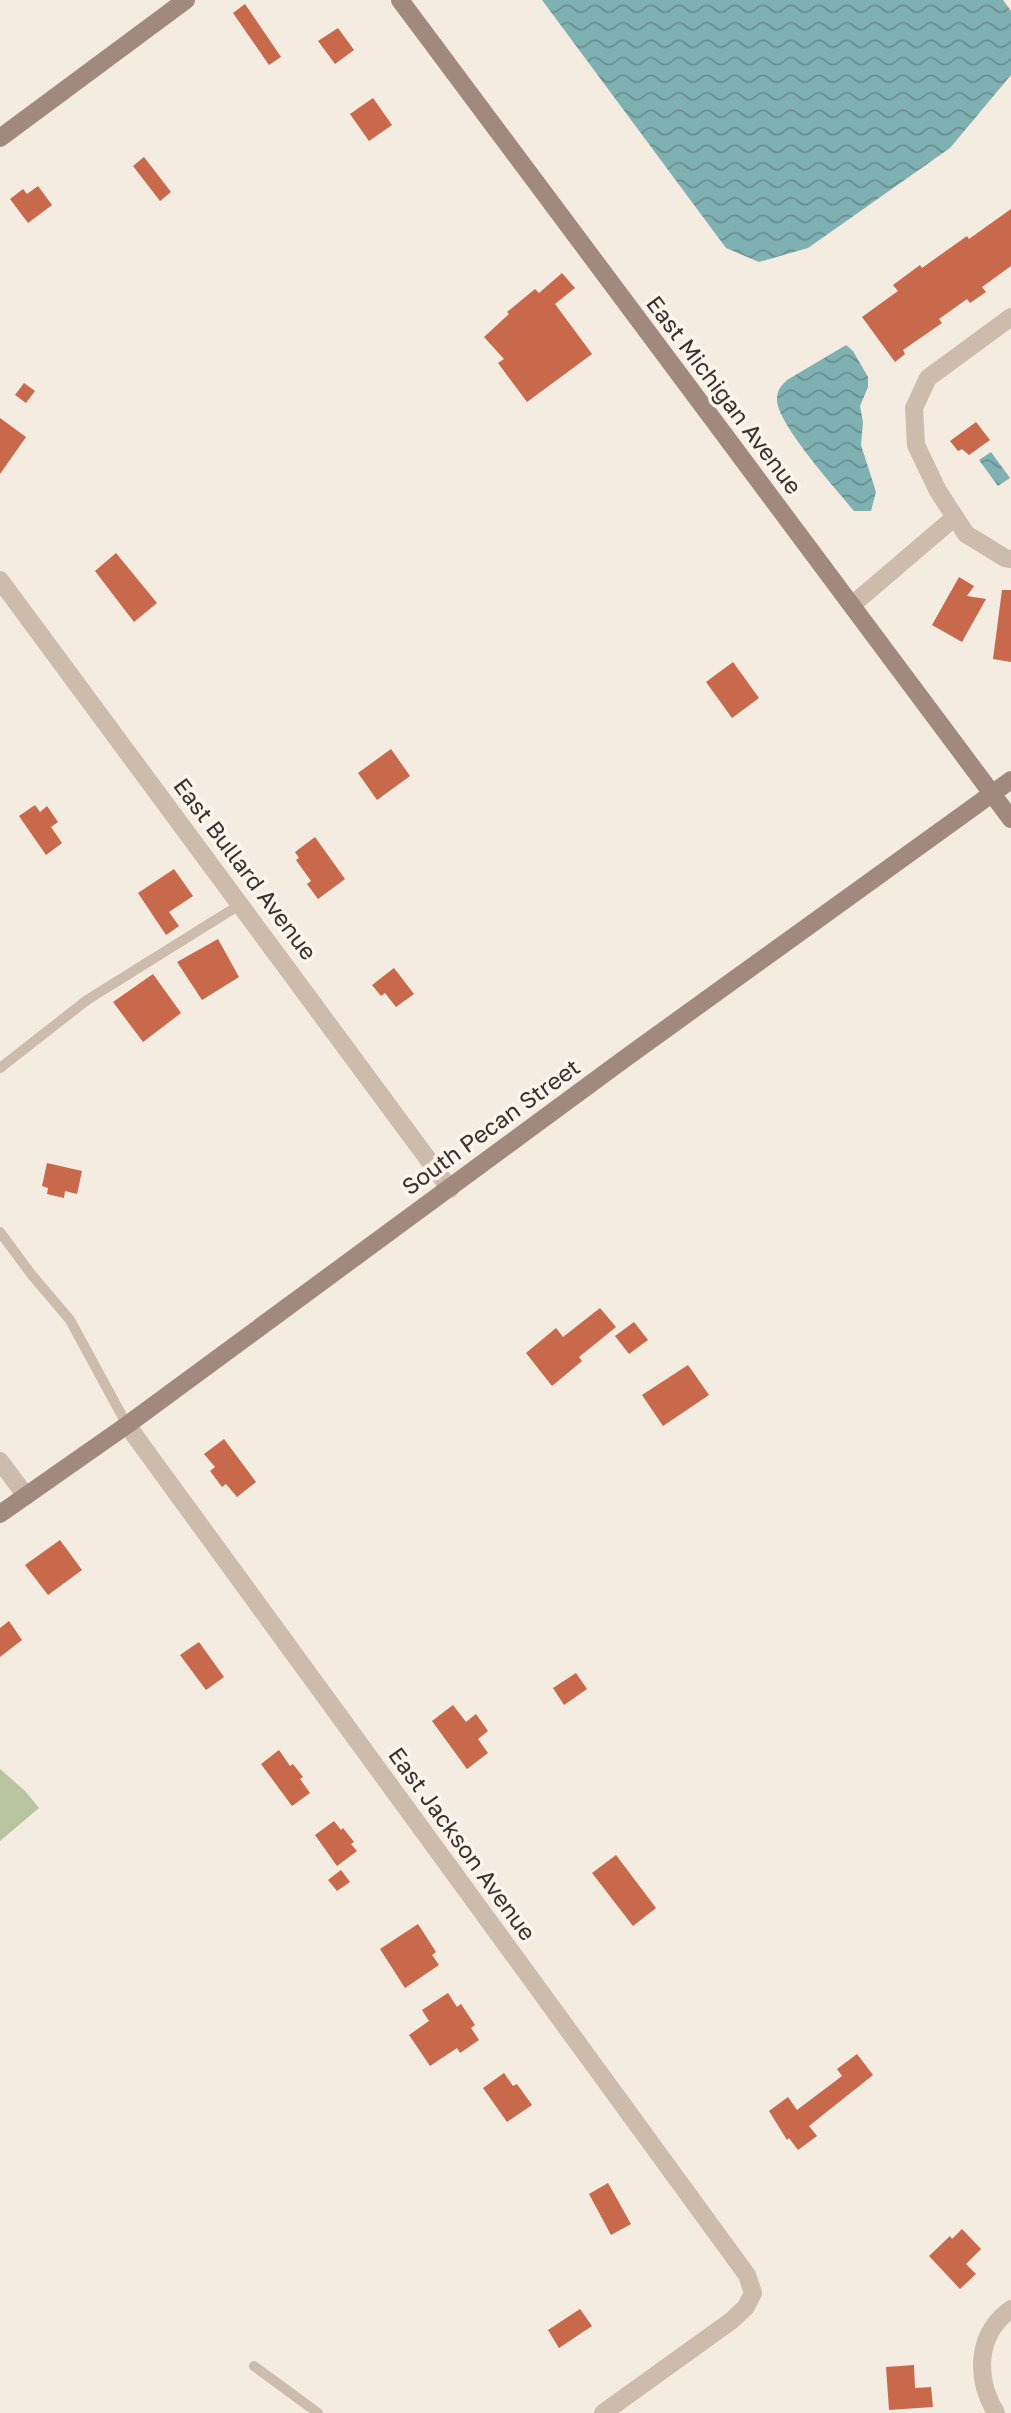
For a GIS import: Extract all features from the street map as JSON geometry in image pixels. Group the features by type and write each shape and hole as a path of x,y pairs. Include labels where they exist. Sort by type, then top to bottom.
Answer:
{"street":[{"path":"0,138 186,0"},
{"name":"East Michigan Avenue","path":"400,0 1011,818"},
{"path":"1011,317 928,378 914,408 916,444 938,491 966,534 1011,559"},
{"path":"852,605 955,517"},
{"name":"East Bullard Avenue","path":"0,580 450,1189"},
{"name":"South Pecan Street","path":"0,1514 127,1425 627,1056 1011,780"},
{"name":"East Jackson Avenue","path":"127,1425 747,2275 753,2293 746,2307 731,2321 603,2413"},
{"path":"0,1461 26,1496"},
{"path":"996,2413 980,2375 984,2345 999,2318 1011,2309"}],"lane":[{"path":"0,1068 87,1000 241,904"},
{"path":"0,1232 70,1321 127,1425"},
{"path":"254,2366 318,2413"}],"green space":[{"path":"0,1769 25,1791 39,1808 0,1841"}],"water":[{"path":"542,0 1003,0 1011,11 1011,75 950,148 808,248 759,262 726,248"},
{"path":"846,345 853,351 868,377 868,387 860,406 863,422 861,445 876,492 871,511 854,511 796,439 779,410 777,399 780,388 787,380"},
{"path":"991,452 1010,478 998,486 979,460"}],"building":[{"path":"245,4 281,57 269,65 233,13"},
{"path":"338,28 354,50 335,64 318,41"},
{"path":"373,98 392,125 369,141 350,114"},
{"path":"144,157 171,192 160,201 133,166"},
{"path":"38,186 52,205 28,223 10,199 23,189 27,194"},
{"path":"1011,209 1011,266 982,287 986,292 970,303 967,299 939,319 942,323 903,350 905,354 895,362 862,317 898,291 893,285 920,265 922,268"},
{"path":"562,273 575,288 555,304 592,354 527,402 498,363 504,359 484,337 509,314 507,312 535,289 539,293"},
{"path":"24,383 35,391 26,403 15,395"},
{"path":"0,418 26,437 0,474"},
{"path":"976,422 990,440 969,455 962,449 958,451 950,441"},
{"path":"116,553 157,603 134,622 95,571"},
{"path":"959,577 974,586 967,596 986,599 962,642 932,625"},
{"path":"1002,590 1011,590 1011,662 993,659"},
{"path":"733,662 759,698 732,718 706,682"},
{"path":"391,749 410,776 377,800 358,773"},
{"path":"35,805 40,812 47,806 58,822 51,827 62,843 46,855 19,816"},
{"path":"315,837 345,879 318,899 307,884 311,881 296,860 299,858 295,852"},
{"path":"174,869 193,896 169,912 179,926 166,935 138,893"},
{"path":"218,939 239,977 202,1000 177,962"},
{"path":"394,968 414,994 396,1007 385,993 381,996 372,985"},
{"path":"153,974 181,1013 143,1042 113,1002"},
{"path":"47,1163 82,1171 77,1194 65,1191 64,1198 47,1194 48,1188 42,1186"},
{"path":"600,1308 616,1327 579,1357 582,1361 552,1386 526,1353 556,1328 563,1337"},
{"path":"634,1322 648,1340 629,1354 615,1336"},
{"path":"688,1365 709,1395 663,1426 642,1395"},
{"path":"224,1439 256,1482 237,1497 226,1484 222,1487 210,1471 215,1467 204,1454"},
{"path":"60,1540 82,1570 48,1595 25,1565"},
{"path":"9,1621 22,1640 0,1657 0,1628"},
{"path":"199,1642 224,1677 206,1690 180,1655"},
{"path":"576,1673 587,1689 564,1705 553,1688"},
{"path":"453,1705 466,1722 476,1714 488,1731 478,1739 488,1753 467,1769 432,1721"},
{"path":"279,1750 290,1766 293,1764 303,1777 300,1779 310,1793 292,1806 261,1764"},
{"path":"334,1821 354,1842 351,1844 357,1851 337,1866 315,1835"},
{"path":"616,1855 656,1908 633,1926 592,1873"},
{"path":"341,1870 350,1882 337,1891 328,1880"},
{"path":"418,1924 436,1952 432,1955 439,1965 405,1988 380,1949"},
{"path":"448,1993 457,2007 461,2004 475,2025 471,2028 479,2040 460,2053 457,2048 430,2066 409,2035 429,2021 422,2010"},
{"path":"857,2054 873,2075 809,2126 817,2136 798,2150 789,2138 787,2140 769,2111 788,2097 797,2110 842,2076 837,2069"},
{"path":"504,2073 513,2086 517,2084 532,2105 507,2122 483,2088"},
{"path":"608,2183 631,2224 611,2235 589,2194"},
{"path":"962,2229 981,2249 966,2264 976,2274 960,2289 929,2256 950,2236 952,2239"},
{"path":"580,2309 592,2326 559,2348 548,2330"},
{"path":"914,2365 915,2388 931,2387 933,2407 889,2410 886,2367"}]}
